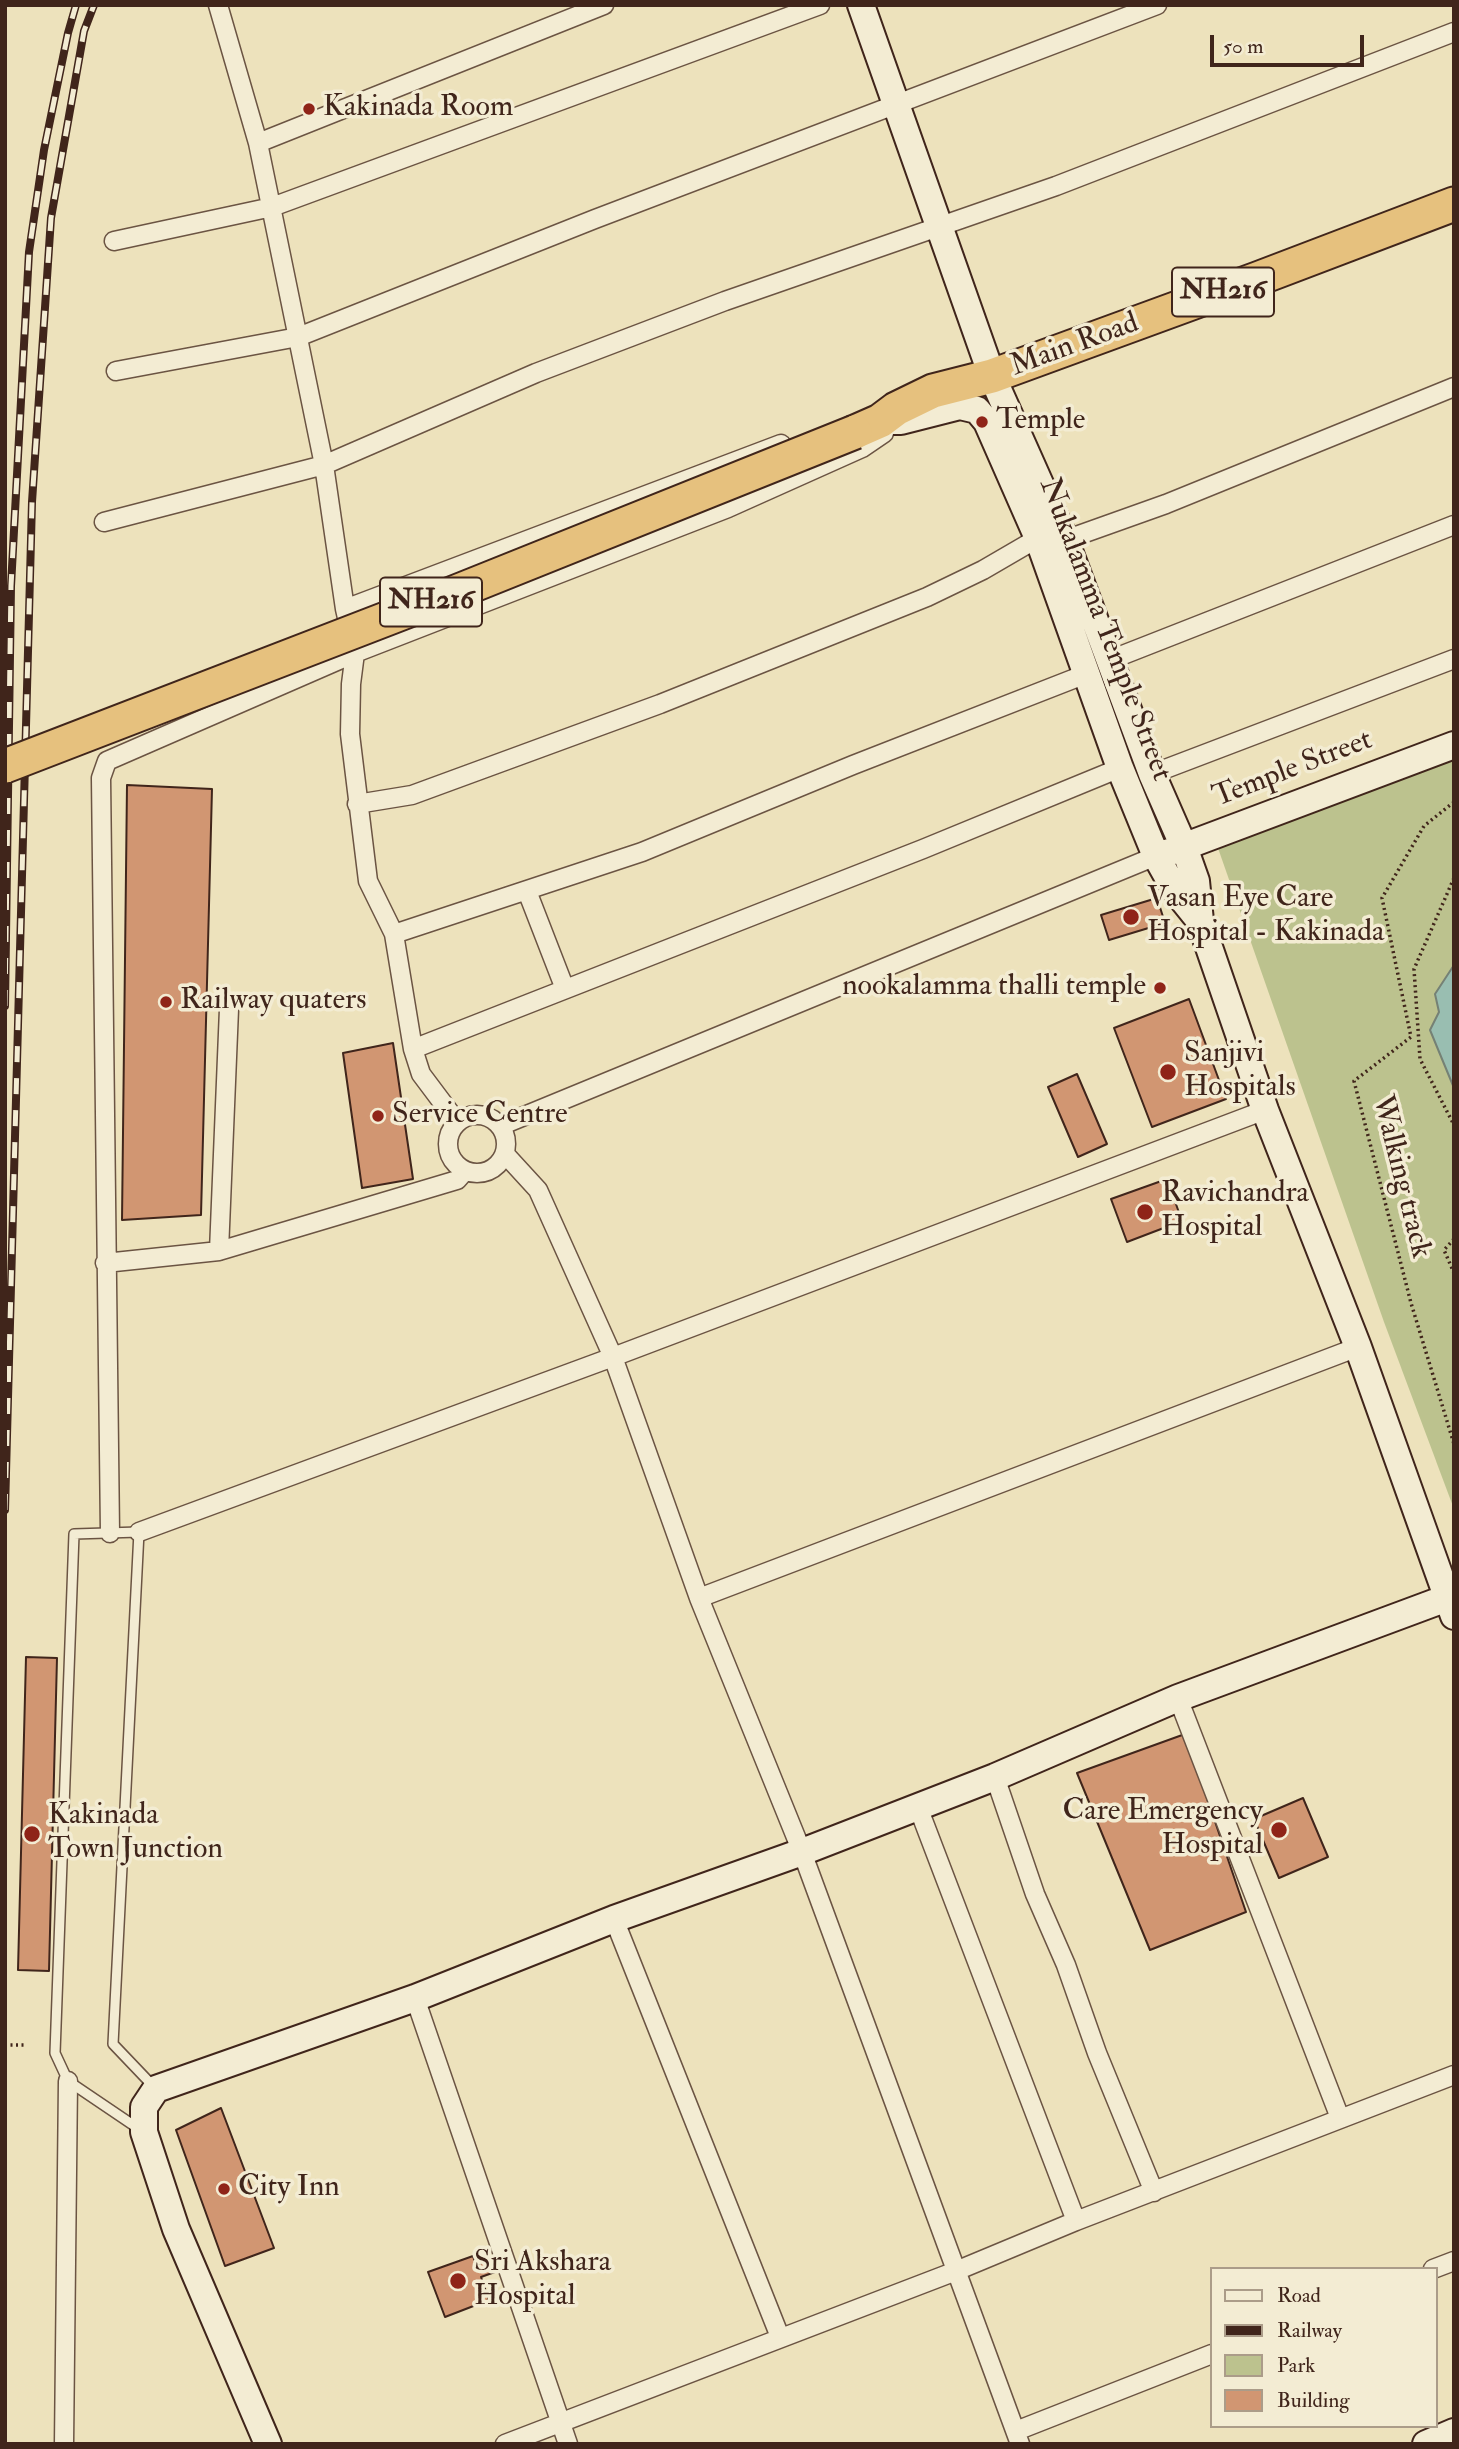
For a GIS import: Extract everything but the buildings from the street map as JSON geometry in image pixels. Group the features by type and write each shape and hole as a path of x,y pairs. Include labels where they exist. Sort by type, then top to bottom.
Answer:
{"highway":[{"name":"Main Road","path":"883,421 933,391 992,376 1454,204"},
{"name":"NH216","path":"5,766 456,592 883,421"}],"street":[{"path":"218,5 258,143 324,465 345,609 355,653 351,684 351,734 368,881 394,934 413,1049 421,1074 457,1122"},
{"path":"258,143 604,5"},
{"path":"114,241 272,207 820,5"},
{"name":"Nukalamma Temple Street","path":"861,5 992,376 1065,540 1152,774 1184,847 1196,881 1200,921 1265,1110 1358,1347 1450,1607"},
{"path":"116,371 298,337 607,215 1157,5"},
{"path":"104,522 324,465 536,373 725,301 1056,186 1454,32"},
{"path":"1065,540 1166,503 1454,387"},
{"name":"Nukalamma Temple Street","path":"883,421 960,406 976,410 987,422 1038,538 1120,768 1156,856 1175,890 1200,921"},
{"path":"110,1533 101,778 107,761 355,653 728,508 862,448 883,421 852,416 345,609"},
{"path":"1110,660 1454,525"},
{"path":"357,804 412,795 660,704 927,597 983,570 1038,538"},
{"path":"1152,774 1454,659"},
{"path":"394,934 642,852 853,765 1086,674"},
{"name":"Temple Street","path":"1156,856 1454,745"},
{"path":"413,1049 1120,768"},
{"path":"500,1126 1156,856"},
{"path":"527,891 565,989"},
{"path":"219,1251 229,1009"},
{"path":"139,1532 614,1357 1265,1110"},
{"path":"484,1115 500,1126 505,1135 505,1154 493,1169 474,1173 457,1166 448,1149 448,1139 457,1122 465,1117 484,1115"},
{"path":"505,1154 538,1190 614,1357 699,1598 802,1852 1018,2437 1210,2355"},
{"path":"105,1263 219,1251 457,1180 465,1171"},
{"path":"699,1598 1358,1347"},
{"path":"268,2444 176,2229 144,2132 144,2107 156,2089 415,1998 614,1919 802,1852 995,1777 1178,1698 1450,1607"},
{"path":"1178,1698 1340,2118"},
{"path":"995,1777 1035,1894 1066,1965 1097,2053 1154,2192"},
{"path":"918,1807 1076,2221"},
{"path":"614,1919 780,2337"},
{"path":"415,1998 568,2444"},
{"path":"505,2444 956,2271 1076,2221 1454,2075"},
{"path":"64,2444 68,2081"},
{"path":"1438,2267 1454,2260"},
{"path":"1426,2444 1454,2432"}],"lane":[{"path":"144,2132 68,2081 55,2053 74,1534 139,1532 113,2044 156,2089"}],"path":[{"name":"Walking track","path":"1454,802 1424,826 1382,898 1411,1037 1354,1081 1410,1303 1454,1444"},
{"path":"1454,878 1414,969 1420,1059 1454,1125"},
{"path":"1454,1240 1444,1250 1454,1273"},
{"path":"5,2045 23,2045"}],"green space":[{"path":"1454,753 1454,1509 1384,1322 1212,831"}],"water":[{"path":"1454,965 1454,1088 1430,1030 1439,1012 1435,994"}],"railway":[{"path":"5,1006 11,586 29,252 44,150 76,5"},
{"path":"5,1510 32,502 51,218 84,31 94,5"}],"place":[{"name":"Kakinada Room","path":"309,109"},
{"name":"Temple","path":"982,422"},
{"name":"Vasan Eye Care Hospital - Kakinada","path":"1131,917"},
{"name":"nookalamma thalli temple","path":"1160,988"},
{"name":"Railway quaters","path":"166,1002"},
{"name":"Sanjivi Hospitals","path":"1168,1072"},
{"name":"Service Centre","path":"378,1116"},
{"name":"Ravichandra Hospital","path":"1145,1212"},
{"name":"Care Emergency Hospital","path":"1279,1830"},
{"name":"Kakinada Town Junction","path":"32,1834"},
{"name":"City Inn","path":"224,2189"},
{"name":"Sri Akshara Hospital","path":"458,2281"}]}
